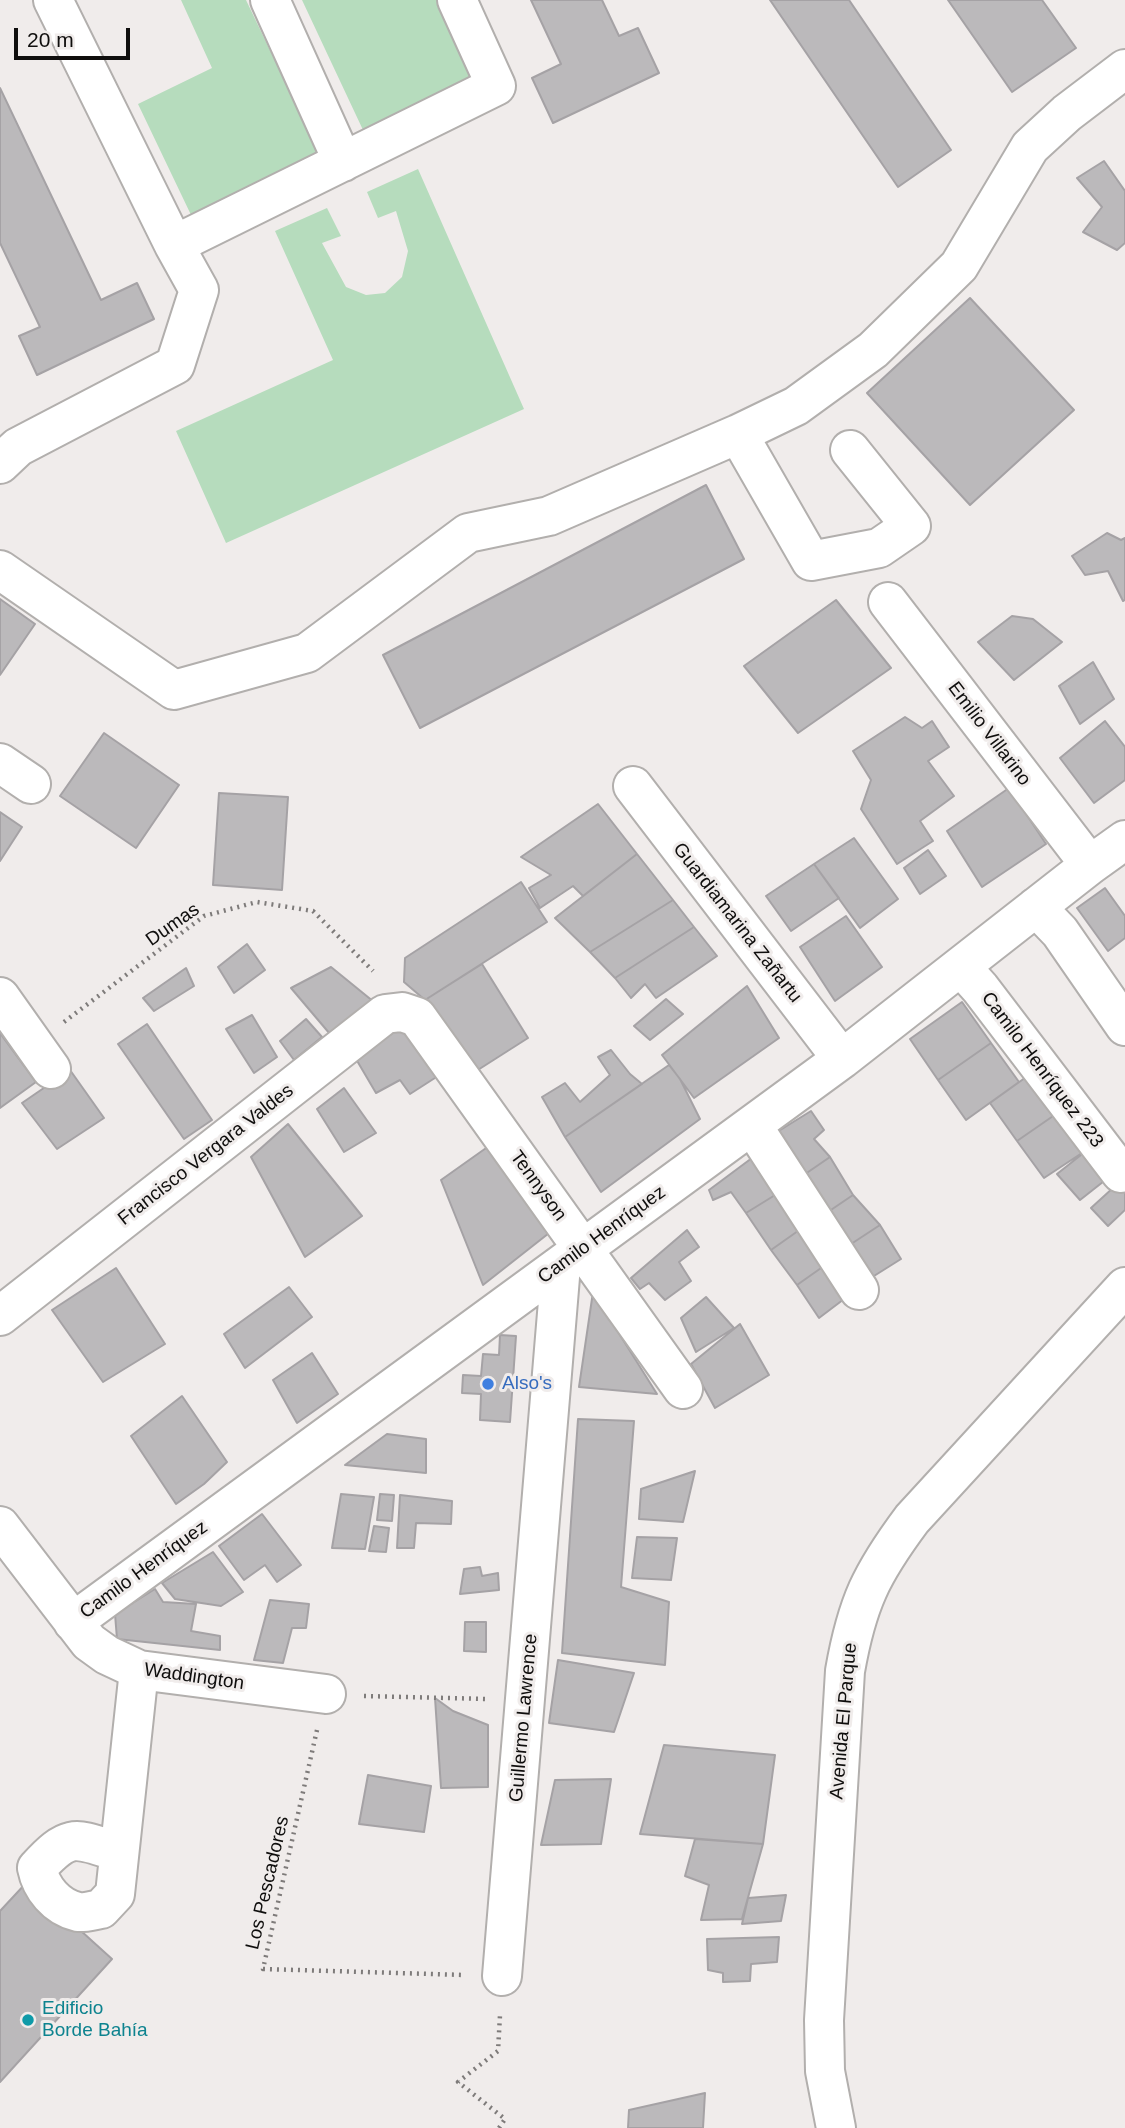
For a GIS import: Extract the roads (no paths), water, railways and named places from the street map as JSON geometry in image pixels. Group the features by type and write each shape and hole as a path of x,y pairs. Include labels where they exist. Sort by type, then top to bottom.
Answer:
{"street":[{"path":"0,464 18,447 175,365 199,290 53,0"},
{"path":"270,0 344,162"},
{"path":"174,245 496,86 457,0"},
{"path":"0,570 174,690 307,653 468,533 549,516 796,406 873,349 959,266 1030,147 1067,113 1125,69"},
{"path":"738,434 811,561 879,548 911,526 850,450"},
{"name":"Emilio Villarino","path":"888,602 1090,865"},
{"path":"0,763 31,784"},
{"name":"Guardiamarina Zañartu","path":"633,786 842,1059"},
{"name":"Camilo Henríquez","path":"73,1622 842,1059 1125,840"},
{"path":"1036,907 1060,932 1125,1026"},
{"name":"Camilo Henríquez 223","path":"962,968 1121,1173"},
{"path":"0,997 41,1057"},
{"name":"Francisco Vergara Valdes","path":"0,1316 385,1014 402,1012 417,1017"},
{"name":"Tennyson","path":"417,1017 573,1257 683,1389"},
{"path":"752,1125 859,1290"},
{"name":"Guillermo Lawrence","path":"502,1976 525,1700 573,1257"},
{"name":"Avenida El Parque","path":"836,2128 825,2071 824,2020 845,1671 853,1626 862,1600 888,1550 912,1519 1125,1287"},
{"name":"Waddington","path":"0,1526 89,1642 107,1655 139,1670 326,1695"},
{"path":"118,1852 139,1670"}],"place":[{"name":"Also's","path":"488,1384"},
{"name":"Edificio Borde Bahía","path":"28,2020"}]}
